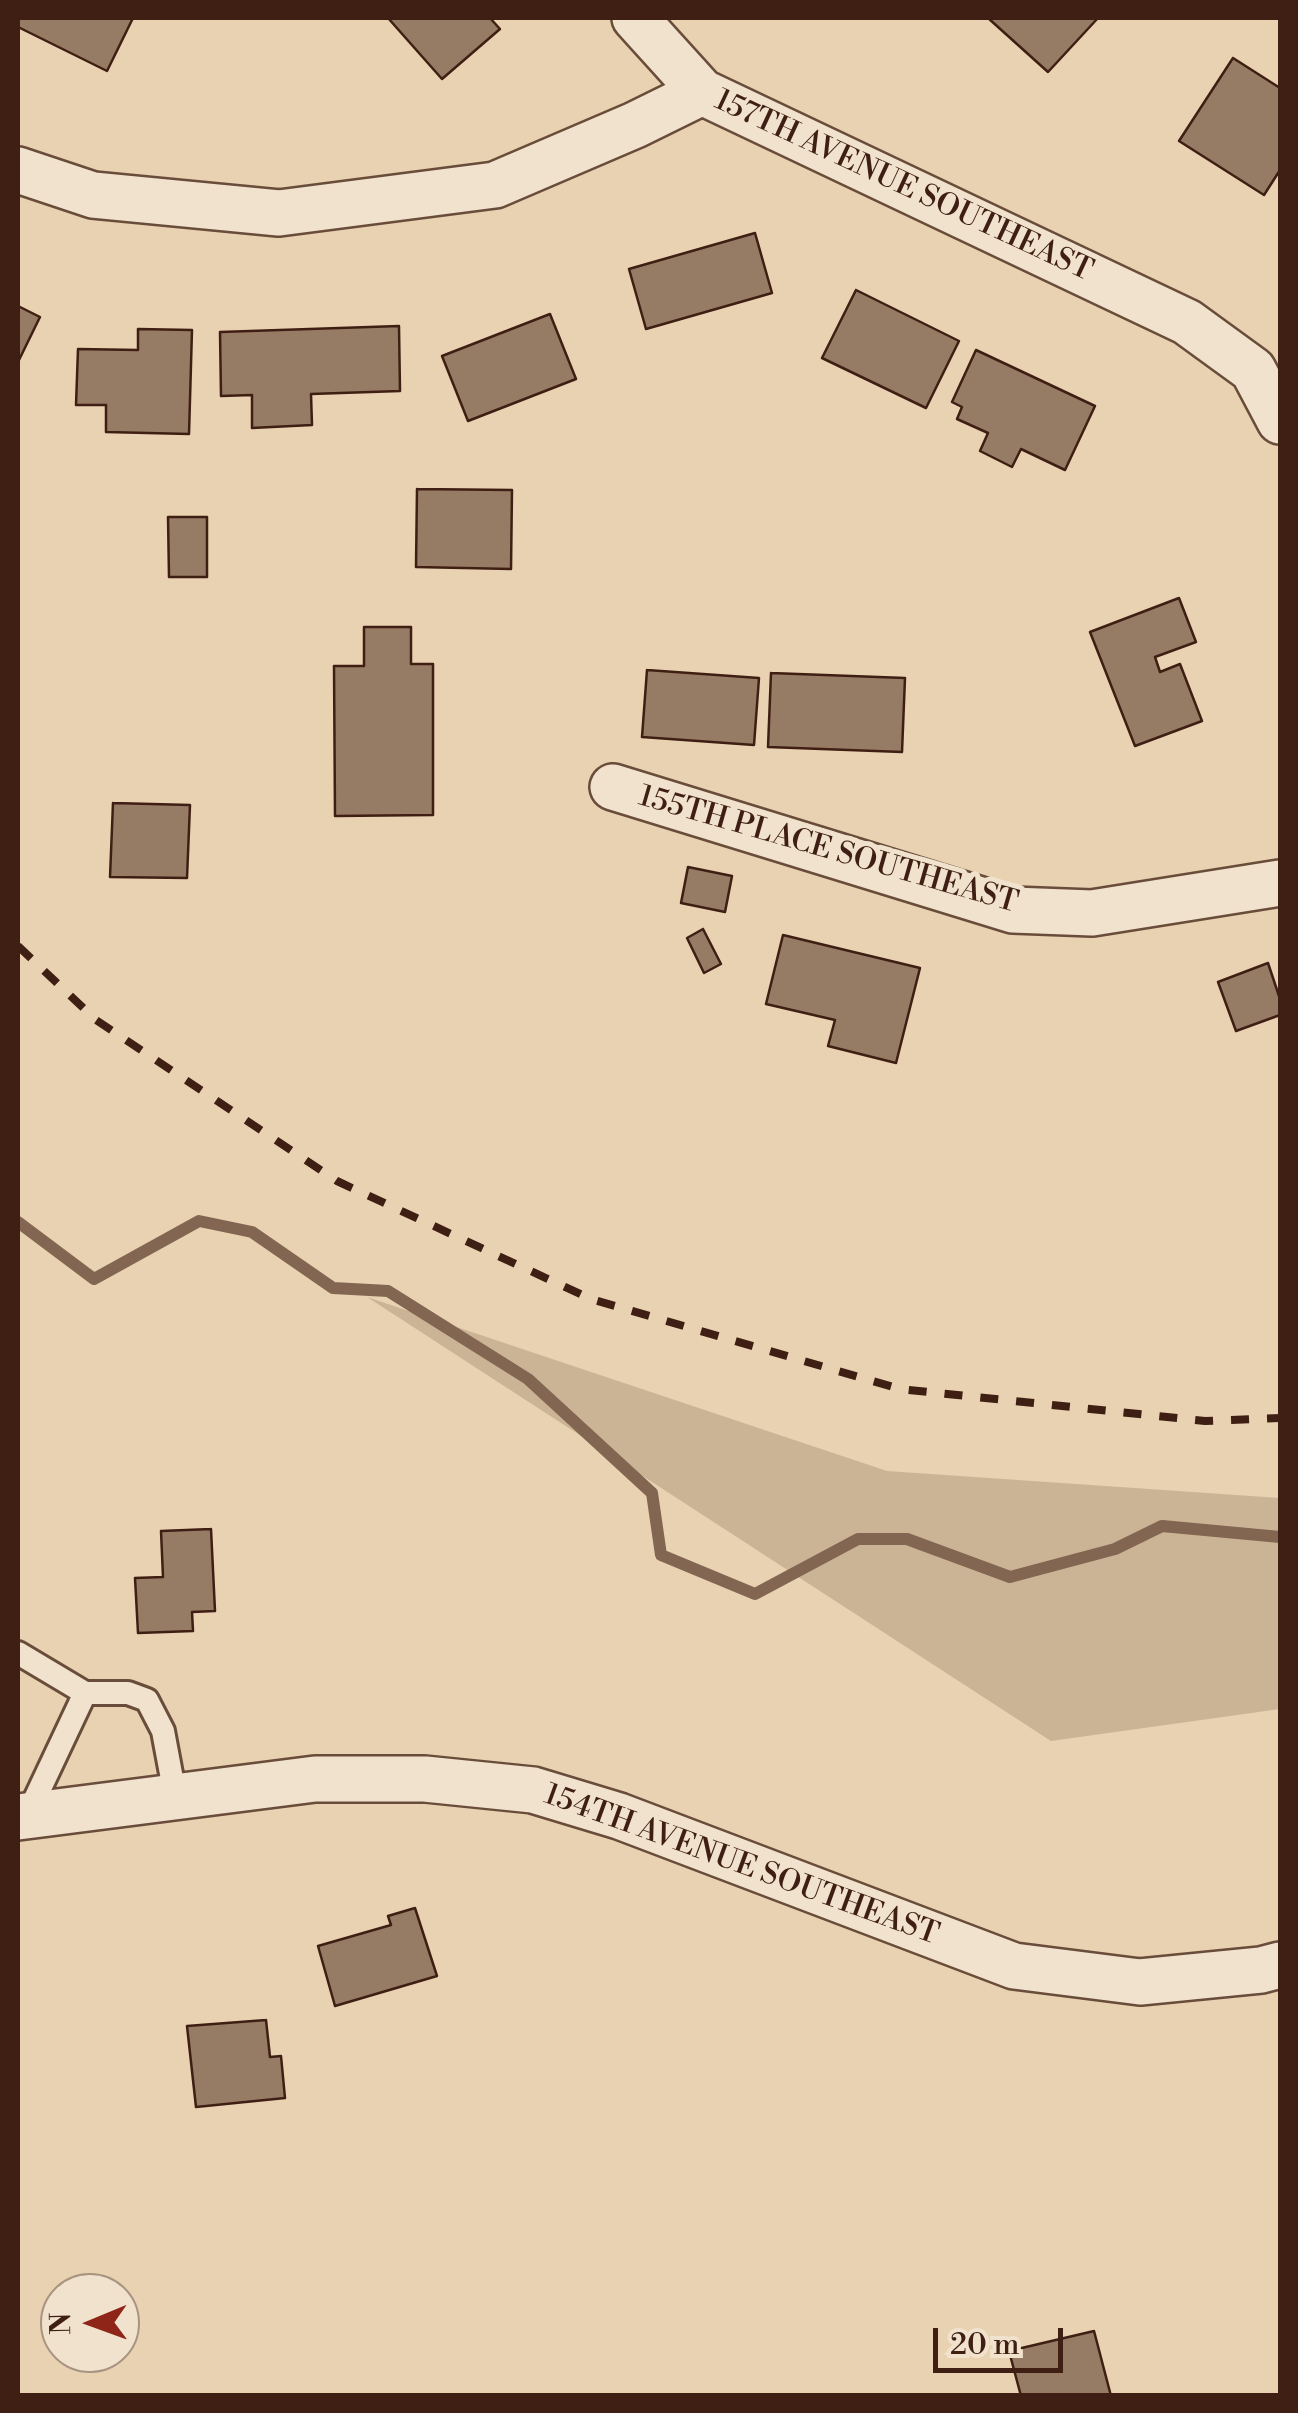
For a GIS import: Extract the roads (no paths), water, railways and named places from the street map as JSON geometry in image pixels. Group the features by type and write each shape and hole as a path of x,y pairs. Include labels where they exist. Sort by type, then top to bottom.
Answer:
{"street":[{"path":"635,18 702,92"},
{"name":"157TH AVENUE SOUTHEAST","path":"18,170 93,195 279,213 495,185 702,92 1187,322 1253,370 1280,421"},
{"name":"155TH PLACE SOUTHEAST","path":"613,787 1013,910 1092,914 1280,882"},
{"name":"154TH AVENUE SOUTHEAST","path":"22,1817 315,1779 426,1778 533,1790 620,1816 1014,1966 1140,1982 1261,1970 1280,1964"}],"lane":[{"path":"18,1654 85,1693 128,1694 147,1700 163,1732 176,1795"},
{"path":"22,1817 85,1693"}],"waterway":[{"path":"18,1222 94,1279 199,1221 252,1232 333,1288 388,1291 528,1379 652,1493 661,1555 755,1594 858,1539 907,1539 1010,1577 1115,1549 1162,1526 1280,1537"}],"railway":[{"path":"18,946 96,1020 337,1181 591,1299 900,1389 1205,1421 1280,1418"}]}
